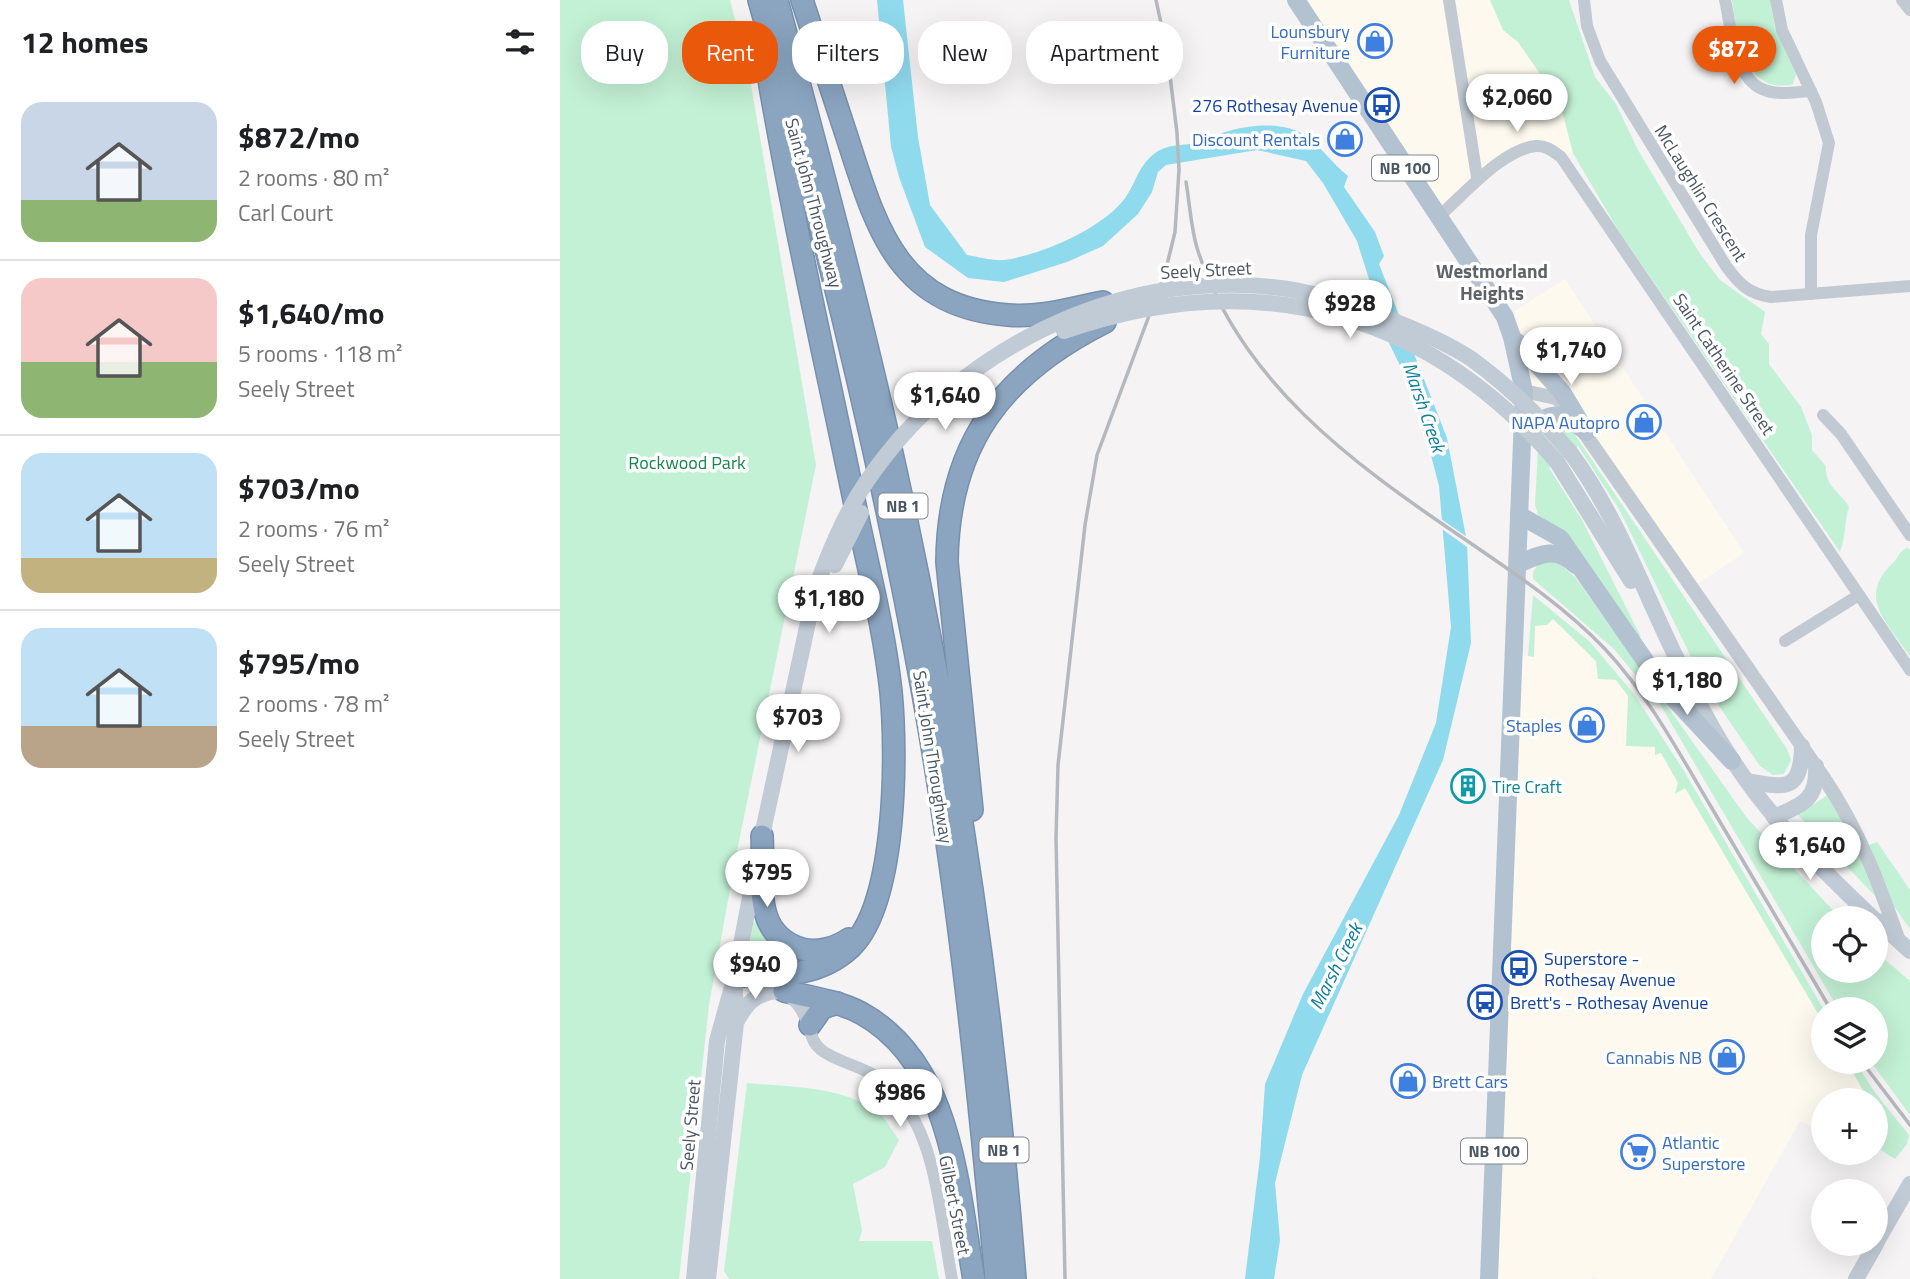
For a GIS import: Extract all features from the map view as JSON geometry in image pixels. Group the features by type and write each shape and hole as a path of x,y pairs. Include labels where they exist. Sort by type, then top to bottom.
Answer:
{"highway":[{"path":"735,976 807,972 841,955 865,927 878,898 887,851 894,735 891,691 756,0"},
{"name":"Saint John Throughway","path":"756,0 860,386 919,670 971,1023 996,1279"},
{"name":"Saint John Throughway","path":"777,0 846,261 898,480 941,702 991,1021 1015,1279"},
{"path":"802,0 872,216 895,257 912,275 946,299 965,307 1010,316 1116,309"},
{"path":"991,1021 979,872 949,604 947,528 959,471 980,426 1015,383 1046,355 1116,309"},
{"path":"762,836 764,867 760,897 764,913 777,935 791,945 807,950 827,949 846,942 865,927"},
{"path":"784,991 837,1003 860,1013 894,1037 920,1067 933,1093 954,1171 974,1279"},
{"path":"810,1025 822,1008 837,1003"}],"main road":[{"name":"NB 100","path":"1296,0 1505,317 1513,337 1524,391 1489,1279"},
{"name":"Seely Street","path":"694,1279 717,1041 735,976 799,664 820,592 868,499 898,457 941,411 1010,358 1116,309 1229,300 1276,303 1326,313 1403,340 1460,372 1512,413 1563,457 1605,502 1676,656 1732,761 1774,817 1860,906"},
{"path":"1513,337 1562,392 1586,432"},
{"path":"1522,443 1541,419 1556,414 1571,419 1586,432"},
{"path":"1519,515 1560,538 1664,688 1732,761"},
{"path":"1518,564 1546,552 1554,552 1570,560 1584,573"},
{"path":"1747,781 1781,786 1791,783 1801,772 1802,746"},
{"path":"1774,817 1797,807 1812,795 1817,781 1816,766"},
{"name":"Seely Street","path":"1888,932 1904,946"},
{"name":"Seely Street","path":"708,1279 736,1023 735,976"},
{"path":"735,976 784,991 798,1000 810,1025"},
{"path":"736,1023 752,999 764,993 784,991"},
{"path":"1888,1223 1910,1184"},
{"path":"1856,1279 1869,1256"}],"street":[{"path":"1438,217 1477,177 1449,0"},
{"name":"McLaughlin Crescent","path":"1584,0 1590,37 1615,89 1733,275 1750,291 1760,295 1811,294 1910,286"},
{"path":"1725,0 1738,55 1752,82 1772,92 1811,91"},
{"path":"1776,0 1785,38 1825,125 1829,148 1810,241 1811,294"},
{"path":"1902,0 1910,10"},
{"name":"Saint Catherine Street","path":"1477,177 1525,149 1536,146 1545,147 1561,157 1910,670"},
{"path":"1524,391 1556,398 1565,405 1816,766 1859,835 1904,946"},
{"path":"1823,415 1841,434 1910,536"},
{"path":"1785,641 1859,595"},
{"name":"Gilbert Street","path":"810,1025 811,1039 818,1049 876,1077 912,1114 928,1157 952,1279"}],"shaded area":[{"path":"1296,0 1490,0 1503,30 1518,42 1552,91 1562,111 1573,153 1561,157 1525,149 1438,217"},
{"path":"1565,279 1744,553 1693,587 1565,405 1524,391 1505,317"},
{"path":"1552,619 1578,641 1628,696 1655,747 1656,755 1660,752 1679,783 1675,793 1685,788 1811,1002 1811,1074 1854,1074 1862,1088 1811,1088 1811,1127 1800,1121 1711,1279 1599,1279 1593,1276 1591,1279 1489,1279 1513,654 1534,657 1535,626"}],"green space":[{"name":"Rockwood Park","path":"560,0 730,0 735,21 682,21 682,84 751,84 816,465 737,851 709,1005 679,1279 560,1279"},
{"path":"1490,0 1569,0 1595,77 1616,104 1638,150 1700,254 1720,280 1765,312 1761,334 1769,344 1769,364 1801,407 1812,435 1812,450 1826,466 1830,484 1849,507 1840,552 1618,230 1573,153 1562,111 1552,91 1518,42 1503,30"},
{"path":"1732,0 1770,0 1775,28 1796,74 1793,84 1777,85 1764,81 1753,72 1741,45"},
{"path":"1557,421 1573,432 1787,749 1791,760 1784,774 1773,775 1760,766 1717,703 1692,659 1619,509 1578,446 1549,468 1582,520 1641,637 1636,640 1539,518 1535,505 1539,431"},
{"path":"1908,548 1910,656 1885,621 1876,599 1882,575 1901,552"},
{"path":"1542,559 1560,564 1575,577 1747,818 1829,906 1811,906 1811,962 1661,706 1614,649 1533,579 1533,572"},
{"path":"1533,595 1590,642 1634,694 1684,771 1816,997 1811,997 1811,1002 1685,788 1675,794 1678,783 1661,753 1655,755 1655,747 1626,746 1628,696 1616,680 1598,679 1596,661 1553,619 1547,625 1535,626 1534,657 1528,656"},
{"path":"1829,794 1841,812 1876,897 1798,815"},
{"path":"1877,842 1910,890 1910,929 1891,902 1869,845"},
{"path":"757,920 806,958 808,963 757,963 749,949 753,923"},
{"path":"1888,962 1910,981 1910,1115 1880,1074 1888,1074 1888,997 1831,997 1823,983 1888,983"},
{"path":"1854,1074 1863,1074 1872,1088 1862,1088"},
{"path":"747,1083 830,1092 861,1102 882,1116 899,1140 885,1167 853,1184 862,1230 859,1241 932,1241 939,1279 729,1279 724,1271"},
{"path":"1888,1109 1909,1135 1907,1144 1895,1159 1888,1155"}],"water":[{"name":"Marsh Creek","path":"877,0 903,0 918,137 930,205 967,255 1000,260 1035,253 1068,240 1112,212 1122,202 1148,159 1166,147 1198,142 1227,131 1255,126 1282,127 1306,136 1348,176 1344,187 1375,232 1384,256 1379,264 1447,438 1467,542 1471,643 1443,760 1302,1075 1275,1183 1280,1240 1274,1279 1245,1279 1260,1157 1265,1084 1303,994 1399,815 1436,723 1451,627 1439,486 1416,398 1389,343 1357,241 1323,183 1306,161 1257,150 1166,165 1158,172 1152,192 1138,214 1103,246 1067,262 1004,282 968,278 925,247 899,177 891,147 885,84 904,84 904,21 879,21"}],"pier":[{"path":"1438,517 1470,539 1470,549 1439,527"}],"railway":[{"path":"1065,1279 1056,838 1058,765 1085,525 1097,455 1165,273 1175,232 1179,170 1177,133 1167,51 1156,0"},
{"path":"1186,182 1198,251 1217,298 1241,340 1271,379 1304,415 1379,479 1536,589 1605,649 1635,685 1662,724 1823,997"},
{"path":"1871,1074 1910,1125"}],"place":[{"name":"Lounsbury Furniture","path":"1375,41"},
{"name":"276 Rothesay Avenue","path":"1382,105"},
{"name":"Discount Rentals","path":"1345,139"},
{"name":"NAPA Autopro","path":"1644,422"},
{"name":"Staples","path":"1587,725"},
{"name":"Tire Craft","path":"1468,786"},
{"name":"Superstore - Rothesay Avenue","path":"1519,968"},
{"name":"Brett's - Rothesay Avenue","path":"1485,1002"},
{"name":"Cannabis NB","path":"1727,1057"},
{"name":"Brett Cars","path":"1408,1081"},
{"name":"Atlantic Superstore","path":"1638,1152"}],"district":[{"name":"Westmorland Heights","path":"1492,281"}]}
